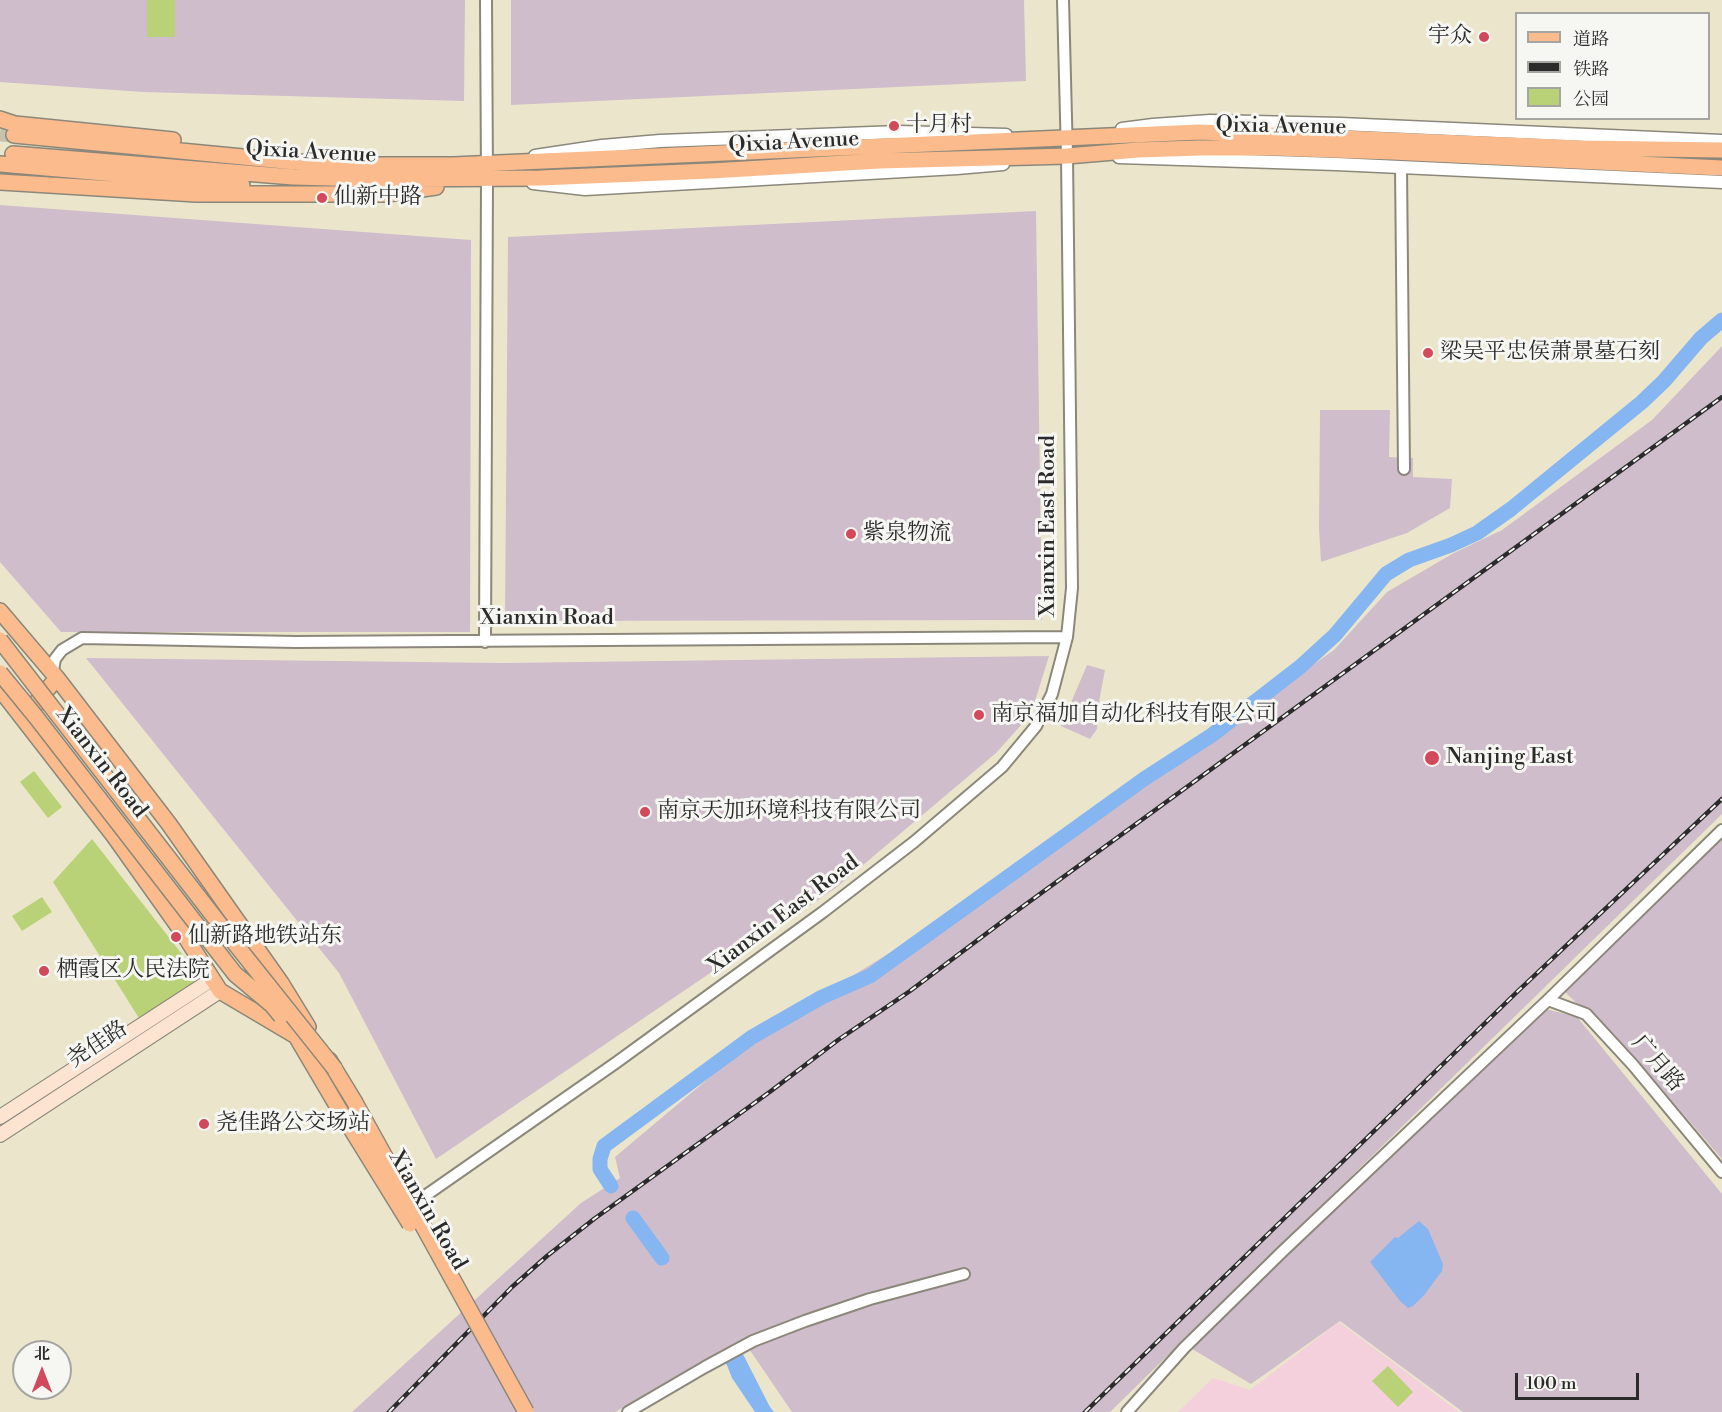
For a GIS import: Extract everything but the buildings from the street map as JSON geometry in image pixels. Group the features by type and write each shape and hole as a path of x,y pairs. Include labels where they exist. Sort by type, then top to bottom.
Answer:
{"main road":[{"path":"0,119 15,124 487,171"},
{"name":"Qixia Avenue","path":"13,154 293,177 371,179 1199,132 1581,148 1722,150"},
{"name":"Qixia Avenue","path":"14,135 295,162 453,165 487,171 711,171 879,161 1067,156 1138,150 1274,148 1722,168"},
{"path":"0,164 253,186 314,194"},
{"path":"0,170 314,194"},
{"path":"0,182 196,194 387,194 487,171"},
{"name":"Xianxin Road","path":"0,611 57,678 169,824 281,983 334,1069 412,1205 526,1412"},
{"name":"Xianxin Road","path":"0,640 334,1069"},
{"name":"Xianxin Road","path":"0,673 235,974 272,1005 296,1036 403,1210 515,1412"},
{"name":"Xianxin Road","path":"29,728 27,716 57,678"},
{"name":"Xianxin Road","path":"0,689 114,836 183,933 215,986 296,1036"},
{"name":"尧佳路","path":"0,1117 215,986"},
{"name":"尧佳路","path":"0,1135 215,986"}],"street":[{"path":"485,642 486,0"},
{"name":"Xianxin East Road","path":"412,1205 617,1062 823,912 914,842 1002,767 1036,726 1052,694 1067,638 1072,588 1067,138 1063,0"},
{"path":"1067,138 1153,125 1210,121 1341,124 1722,141"},
{"path":"1067,156 1401,167 1722,182"},
{"path":"1401,167 1404,469"},
{"name":"Xianxin Road","path":"57,678 53,670 55,659 62,650 82,638 296,642 485,642 1067,638"},
{"path":"1127,1412 1184,1348 1284,1250 1548,1000 1722,830"},
{"name":"广月路","path":"1548,1000 1586,1014 1633,1065 1722,1172"},
{"path":"628,1412 705,1366 753,1341 870,1299 964,1274"}],"shaded area":[{"path":"0,0 465,0 464,101 143,92 0,82"},
{"path":"511,0 1024,0 1026,81 511,105"},
{"path":"0,205 471,240 470,632 61,632 0,562"},
{"name":"紫泉物流","path":"1036,211 1042,620 505,621 508,237"},
{"path":"1722,346 1722,814 1110,1412 792,1412 745,1343 713,1355 615,1412 352,1412 581,1203 620,1178 615,1157 772,1025 999,886 1334,650 1387,592 1452,554 1502,530 1652,420"},
{"path":"1320,410 1390,410 1389,457 1413,458 1413,477 1452,479 1450,508 1407,533 1321,562"},
{"path":"1049,656 1031,714 996,753 837,887 436,1159 339,973 86,658 503,663"},
{"path":"1087,665 1105,670 1097,729 1090,739 1061,726"},
{"path":"1722,831 1722,1159 1649,1074 1561,988"},
{"path":"1546,1009 1577,1017 1722,1194 1722,1412 1463,1412 1340,1321 1251,1384 1187,1346"},
{"path":"1339,1322 1459,1412 1178,1412 1213,1378 1250,1390"}],"green space":[{"path":"147,0 175,0 175,37 147,37"},
{"path":"34,771 62,807 48,818 20,782"},
{"path":"92,839 189,963 196,978 191,987 139,1018 53,882"},
{"path":"42,897 52,912 22,931 12,916"},
{"path":"1388,1366 1413,1392 1398,1407 1372,1381"}],"water":[{"path":"1419,1221 1428,1229 1443,1264 1442,1271 1425,1294 1408,1308 1370,1262 1395,1237 1398,1238"},
{"path":"730,1356 774,1412 755,1412 732,1378 726,1363"}],"waterway":[{"path":"611,1186 600,1169 604,1146 752,1037 822,997 870,976 1144,779 1212,735 1300,667 1335,635 1386,574 1409,560 1477,533 1511,509 1642,402 1664,381 1701,338 1722,320"},
{"path":"633,1218 662,1258"},
{"path":"736,1357 764,1412"}],"tunnel":[{"path":"0,134 14,135"}],"railway":[{"path":"389,1412 512,1287 594,1219 838,1040 910,991 1722,397"},
{"path":"1085,1412 1518,991 1722,799"}],"place":[{"name":"宇众","path":"1484,37"},
{"name":"十月村","path":"894,126"},
{"name":"仙新中路","path":"322,198"},
{"name":"梁吴平忠侯萧景墓石刻","path":"1428,353"},
{"name":"紫泉物流","path":"851,534"},
{"name":"南京福加自动化科技有限公司","path":"979,715"},
{"name":"Nanjing East","path":"1432,758"},
{"name":"南京天加环境科技有限公司","path":"645,812"},
{"name":"仙新路地铁站东","path":"176,937"},
{"name":"栖霞区人民法院","path":"44,971"},
{"name":"尧佳路公交场站","path":"204,1124"}]}
